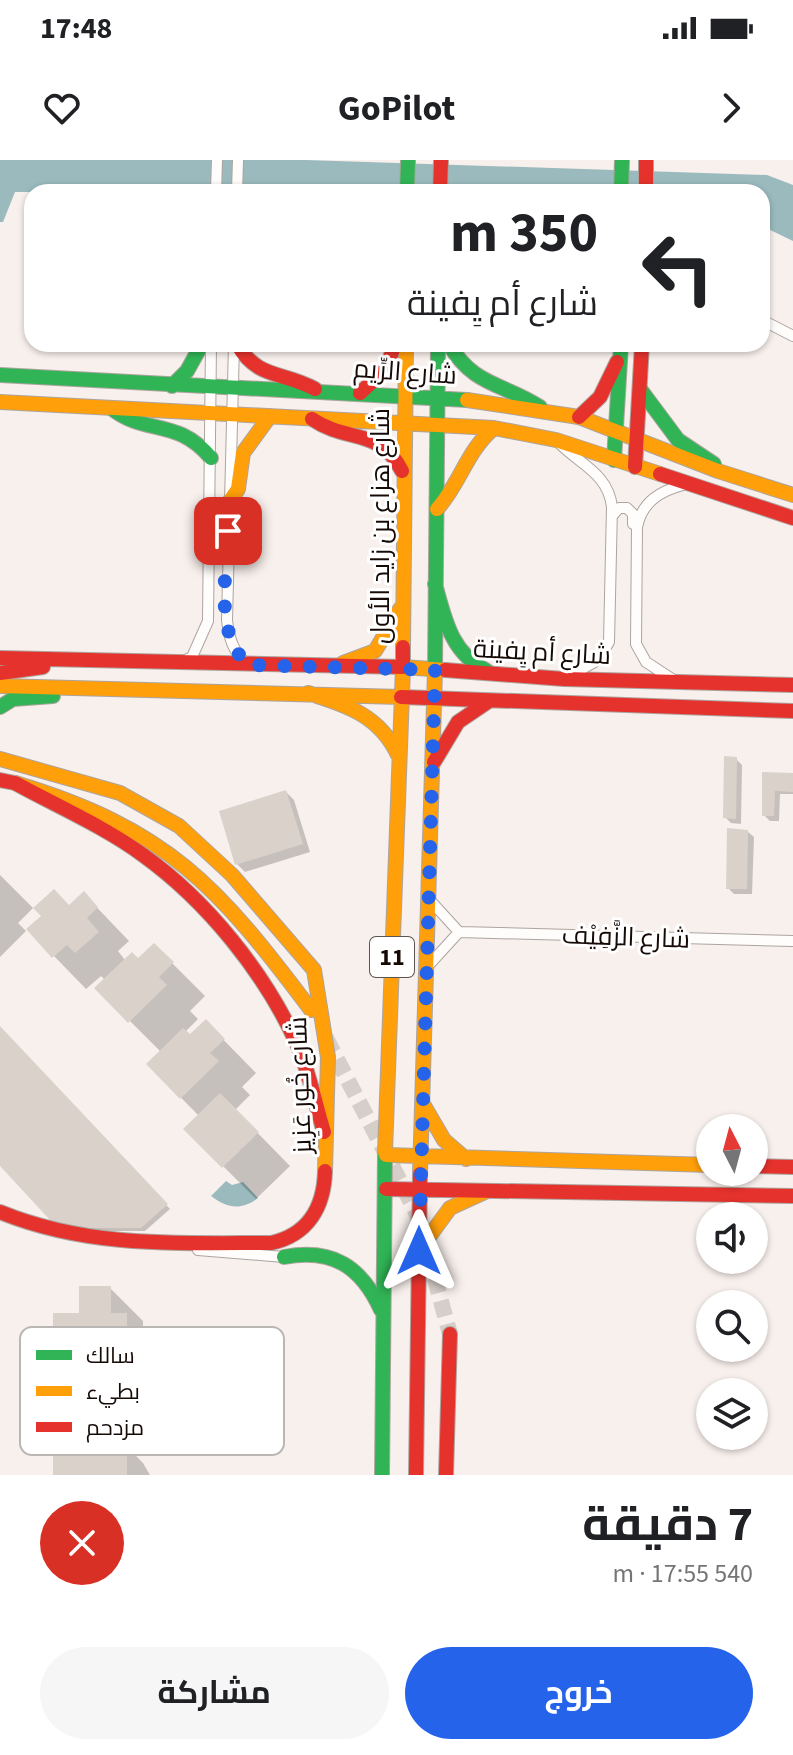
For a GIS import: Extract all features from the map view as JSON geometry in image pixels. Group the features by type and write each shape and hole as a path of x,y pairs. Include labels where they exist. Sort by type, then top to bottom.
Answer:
{"main road":[{"path":"407,184 408,160"},
{"path":"440,184 441,160"},
{"path":"621,184 622,160"},
{"path":"646,160 646,184"},
{"path":"172,386 192,364 198,352"},
{"path":"241,352 260,371 304,382 318,391"},
{"path":"360,393 386,369 392,352"},
{"name":"شارع هزاع بن زايد الأول","path":"382,1475 386,1155 403,667 401,606 406,352"},
{"path":"438,352 439,396"},
{"path":"453,352 460,364 482,383 523,397 544,410"},
{"path":"579,417 600,397 620,352"},
{"path":"614,460 621,352"},
{"path":"635,467 642,352"},
{"name":"شارع الرِّيم","path":"0,375 231,389 439,396 544,410 579,417 718,471 793,495"},
{"path":"640,389 667,429 688,447 709,459 718,471"},
{"name":"11","path":"416,1475 420,1157 435,670 439,396"},
{"name":"شارع الرِّيم","path":"0,402 494,428 556,440 683,485 793,518"},
{"path":"111,408 130,421 175,428 199,443 211,458"},
{"path":"228,504 238,489 243,453 270,416"},
{"path":"311,419 325,429 358,433 380,442 392,453 404,476"},
{"path":"437,509 450,493 470,450 494,428"},
{"path":"435,584 457,650 476,667 500,675"},
{"path":"331,667 375,651 401,606"},
{"name":"شارع أم يِفينة","path":"0,658 403,667 564,679 793,685"},
{"path":"0,673 70,660"},
{"name":"شارع أم يِفينة","path":"0,686 308,693 793,711"},
{"path":"0,707 13,699 145,691"},
{"path":"308,693 352,707 374,720 387,733 399,758"},
{"path":"432,767 458,722 490,700"},
{"name":"شارع خُور عَزِيز","path":"0,759 120,793 179,826 273,919 314,970 328,1057 324,1194 318,1210 289,1239 271,1243 96,1241 32,1225 0,1212"},
{"path":"0,780 64,796 142,831 219,894 311,1010"},
{"path":"15,783 142,854 177,883 222,930 273,998 298,1046 325,1136"},
{"path":"422,1103 444,1140 466,1159"},
{"path":"386,1155 696,1165"},
{"path":"768,1166 793,1167"},
{"path":"386,1189 793,1196"},
{"path":"419,1251 443,1214 485,1192"},
{"path":"284,1257 316,1252 350,1262 373,1292 385,1320"},
{"path":"446,1475 450,1334"}],"street":[{"path":"216,184 217,160"},
{"path":"237,184 238,160"},
{"path":"770,324 793,336"},
{"path":"173,664 192,657 205,635 208,609 211,352"},
{"path":"235,352 230,415 227,612 231,643 238,656 249,665"},
{"path":"556,440 600,477 609,493 612,516 609,642 605,651 590,666 564,679"},
{"path":"674,680 646,662 638,652 635,617 637,527 641,511 661,492 683,485"},
{"path":"612,516 619,508 631,510 636,558"},
{"path":"208,609 216,613 227,612"},
{"path":"610,616 613,622 625,627 635,617"},
{"path":"427,896 459,932 427,968"},
{"name":"شارع الزَّفِيْف","path":"459,932 793,941"},
{"name":"شارع خُور عَزِيز","path":"96,1241 121,1247 284,1257"}],"water":[{"path":"0,160 306,160 767,175 793,185 793,241 770,230 770,184 24,184 24,192 15,192 3,222 0,222"},
{"path":"226,1181 232,1185 243,1182 258,1198 246,1205 234,1206 211,1196"}],"building":[{"path":"724,756 737,757 736,819 723,818"},
{"path":"762,772 793,773 793,792 775,791 774,816 762,816"},
{"path":"286,790 303,844 235,865 219,811"},
{"path":"727,828 748,830 747,889 726,889"},
{"path":"54,889 69,905 84,891 98,907 87,918 99,932 75,953 67,945 52,958 26,929 41,916 33,908"},
{"path":"154,943 174,962 159,977 167,985 128,1023 94,988 132,952 138,958"},
{"path":"206,1019 225,1039 210,1053 219,1061 180,1099 146,1064 183,1028 190,1034"},
{"path":"0,1026 168,1204 141,1228 75,1228 50,1220 0,1166"},
{"path":"220,1093 259,1132 222,1168 183,1129"},
{"path":"79,1286 111,1286 111,1313 127,1313 127,1327 53,1327 53,1313 79,1313"},
{"path":"53,1455 127,1455 127,1475 53,1475"}],"tunnel":[{"path":"326,1038 417,1214 450,1334"}],"traffic: fast":[{"path":"407,184 408,160"},
{"path":"621,184 622,160"},
{"path":"172,386 187,371 198,352"},
{"path":"435,670 438,352"},
{"path":"454,352 479,376 540,407"},
{"path":"614,460 621,352"},
{"path":"0,375 467,400"},
{"path":"640,389 678,440 714,464"},
{"path":"111,408 124,417 186,437 211,458"},
{"path":"435,584 446,623 457,645 475,664 487,671"},
{"path":"0,707 13,699 53,696"},
{"path":"382,1475 385,1152"},
{"path":"284,1257 317,1255 343,1264 364,1282 381,1310"}],"traffic: slow":[{"path":"403,647 406,352"},
{"path":"467,400 579,417 718,471 793,495"},
{"path":"0,402 494,428 556,440 660,474"},
{"path":"228,504 238,489 243,453 270,416"},
{"path":"437,509 477,446 494,428"},
{"path":"343,663 375,651 400,609"},
{"path":"385,1152 403,667 445,670"},
{"path":"420,1174 435,670"},
{"path":"0,686 401,697"},
{"path":"308,693 336,702 372,721 398,755"},
{"path":"0,759 120,793 179,826 232,875 314,970 328,1057 325,1171"},
{"path":"15,783 113,820 186,867 247,929 311,1010"},
{"path":"423,1104 444,1140 466,1159"},
{"path":"386,1155 696,1165"},
{"path":"420,1249 450,1208 485,1192"}],"traffic: jam":[{"path":"440,184 441,160"},
{"path":"646,160 646,184"},
{"path":"242,352 262,369 315,389"},
{"path":"360,393 386,369 392,352"},
{"path":"635,467 642,352"},
{"path":"579,417 600,397 617,362"},
{"path":"312,419 384,448 402,471"},
{"path":"660,474 793,518"},
{"path":"0,658 403,667 403,647"},
{"path":"0,673 43,667"},
{"path":"445,670 564,679 793,685"},
{"path":"401,697 793,711"},
{"path":"434,762 458,722 489,701"},
{"path":"0,780 15,783 128,845 167,873 211,916 251,965 284,1017 305,1065 324,1132"},
{"path":"768,1166 793,1167"},
{"path":"0,1212 33,1224 100,1238 168,1243 271,1243 295,1233 312,1218 321,1196 325,1171"},
{"path":"416,1475 420,1174"},
{"path":"386,1189 793,1196"},
{"path":"446,1475 450,1334"}],"route":[{"path":"228,531 228,634 238,656 249,665 435,670 419,1251"}]}
